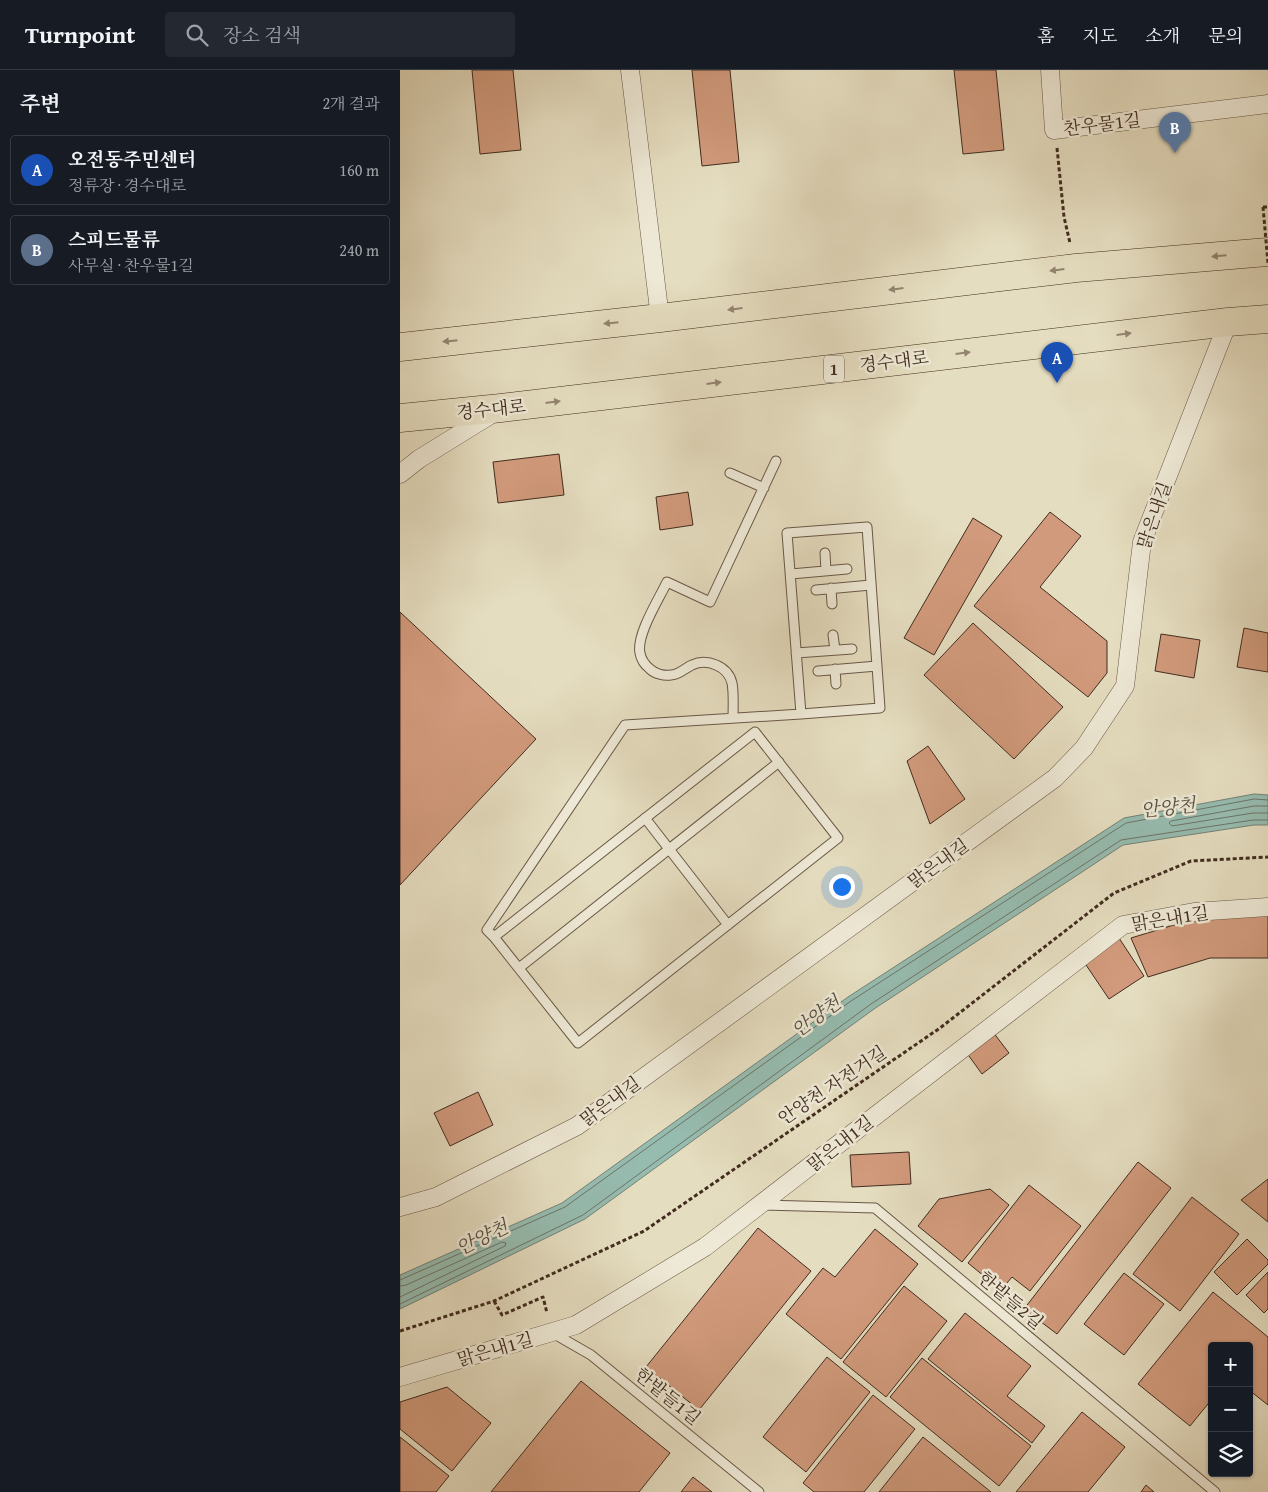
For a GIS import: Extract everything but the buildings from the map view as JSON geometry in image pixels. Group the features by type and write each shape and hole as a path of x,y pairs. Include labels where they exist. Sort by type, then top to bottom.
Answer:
{"main road":[{"path":"400,347 1076,268 1268,252"},
{"name":"경수대로","path":"400,418 501,408 1228,322 1268,319"}],"street":[{"path":"630,70 660,318"},
{"name":"찬우물1길","path":"1050,70 1054,130 1268,104"},
{"name":"맑은내길","path":"400,1207 436,1197 577,1126 1055,778 1084,748 1125,686 1142,542 1228,322"},
{"path":"400,474 419,459 501,408"},
{"name":"맑은내1길","path":"400,1377 576,1325 705,1247 1124,925 1194,912 1268,907"}],"lane":[{"path":"733,718 732,684 723,669 713,663 704,662 692,665 673,676 661,675 653,672 645,664 639,652 640,638 667,582 710,602 776,461"},
{"path":"730,473 764,488"},
{"path":"494,937 755,732 838,838 578,1043 494,937 486,930 625,725 801,714 880,708 867,527 788,533 801,714"},
{"path":"825,553 826,571"},
{"path":"790,574 847,569"},
{"path":"816,590 871,585"},
{"path":"832,588 832,604"},
{"path":"833,634 835,650"},
{"path":"796,653 852,648"},
{"path":"818,670 877,666"},
{"path":"835,669 836,684"},
{"path":"518,968 779,762"},
{"path":"645,818 728,925"},
{"name":"한밭들2길","path":"759,1205 875,1208 1215,1492"},
{"name":"한밭들1길","path":"551,1332 591,1355 759,1492"}],"path":[{"path":"1054,130 1064,217 1076,268"},
{"path":"1268,206 1263,207 1268,263"},
{"name":"안양천 자전거길","path":"400,1331 494,1301 644,1231 940,1028 1114,893 1191,860 1268,857"},
{"path":"494,1301 502,1314 543,1297 551,1332"}],"water":[{"path":"1254,794 1268,795 1268,825 1254,825 1123,845 874,1009 585,1219 400,1309 400,1275 562,1203 848,997 1124,818"}],"place":[{"name":"스피드물류","path":"1175,153"},
{"name":"오전동주민센터","path":"1057,383"}],"water label":[{"name":"안양천","path":"1168,807"},
{"name":"안양천","path":"816,1016"},
{"name":"안양천","path":"482,1237"}]}
